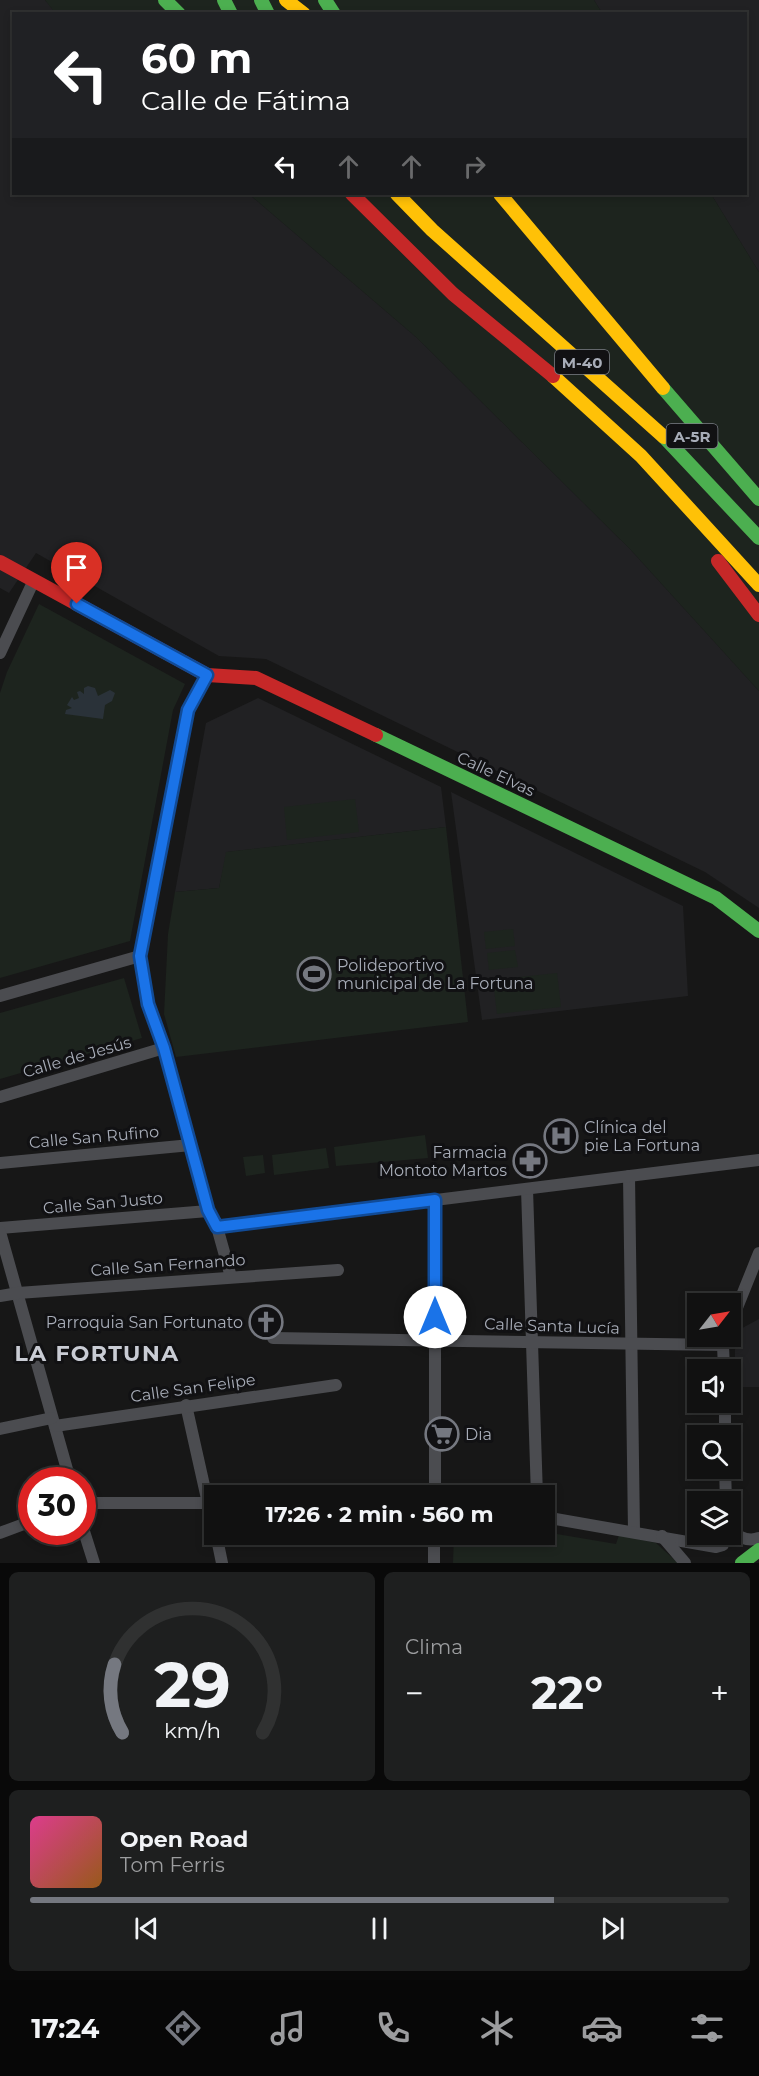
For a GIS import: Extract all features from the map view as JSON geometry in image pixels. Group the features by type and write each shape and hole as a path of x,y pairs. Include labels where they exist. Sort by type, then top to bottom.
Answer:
{"main road":[{"path":"165,0 177,12"},
{"path":"286,0 301,12"},
{"name":"M-40","path":"353,195 453,294 541,365 641,456 759,585"},
{"name":"M-40","path":"398,195 432,230 663,436 759,538"},
{"name":"A-5R","path":"501,195 541,240 630,350 669,408 759,518"},
{"path":"630,350 759,499"},
{"path":"641,456 660,493 732,578 759,615"},
{"path":"0,562 207,675"},
{"name":"Calle Elvas","path":"207,675 256,678 270,684 716,898 759,931"},
{"path":"742,1563 759,1550"}],"street":[{"path":"0,653 34,580"},
{"path":"207,675 188,710 140,956 148,1004 164,1048 208,1210 217,1227 231,1277"},
{"path":"0,996 140,956"},
{"name":"Calle de Jesús","path":"0,1097 164,1048"},
{"name":"Calle San Rufino","path":"0,1163 191,1145"},
{"path":"217,1227 759,1160"},
{"path":"629,1176 634,1531"},
{"path":"527,1189 537,1485"},
{"path":"435,1200 435,1485"},
{"name":"Calle San Justo","path":"0,1230 208,1210"},
{"path":"0,1230 66,1467"},
{"path":"741,1298 759,1253"},
{"name":"Calle San Fernando","path":"0,1296 338,1270"},
{"name":"Calle Santa Lucía","path":"273,1338 532,1341 630,1345 687,1343"},
{"name":"Calle San Felipe","path":"0,1429 336,1385"},
{"path":"186,1406 207,1485"},
{"path":"96,1503 204,1503"},
{"path":"555,1519 687,1541"},
{"path":"0,1533 18,1526"},
{"path":"661,1536 678,1552 685,1563"},
{"path":"741,1537 754,1540 759,1538"},
{"path":"88,1545 94,1563"},
{"path":"218,1545 222,1563"},
{"path":"434,1545 434,1563"},
{"path":"706,1545 716,1547 723,1545"}],"shaded area":[{"path":"0,0 45,0 55,12 12,12 12,195 250,195 416,337 630,549 759,691 759,908 705,872 266,659 219,656 36,553 9,593 0,588"},
{"path":"45,0 594,0 601,12 54,12"},
{"path":"594,0 759,0 759,272 712,195 747,195 747,12 601,12"},
{"path":"250,195 712,195 759,272 759,691 630,549 416,337"},
{"path":"39,604 185,684 173,710 130,941 0,978 0,693 7,672"},
{"path":"88,686 95,688 98,696 110,690 115,693 112,701 105,705 103,719 65,714 66,710 72,708 67,705 72,697 74,700 79,698 77,692 84,694 84,688"},
{"path":"258,698 441,787 446,827 227,852 219,888 175,892 206,723"},
{"path":"451,792 683,906 688,996 482,1020"},
{"path":"355,799 359,832 287,840 284,807"},
{"name":"Polideportivo municipal de La Fortuna","path":"446,827 468,1022 176,1057 164,1014 168,934 175,892 219,888 226,852"},
{"path":"513,929 515,946 486,949 484,932"},
{"path":"515,950 518,967 489,970 487,953"},
{"path":"557,973 561,1007 497,1014 493,980"},
{"path":"124,978 142,1038 0,1079 0,1013"},
{"path":"425,1135 428,1158 336,1166 334,1147"},
{"path":"326,1148 329,1168 274,1175 272,1155"},
{"path":"263,1155 265,1173 246,1176 243,1157"},
{"path":"759,1319 759,1387 741,1387 741,1359 735,1359 735,1347 741,1347 741,1329"},
{"path":"555,1534 616,1544 619,1535 656,1543 678,1563 453,1563 454,1545 555,1545"}],"traffic: fast":[{"path":"165,0 177,12"},
{"path":"224,0 230,12"},
{"path":"261,0 267,12"},
{"path":"325,0 333,12"},
{"path":"663,388 759,499"},
{"path":"664,437 759,538"},
{"path":"376,735 716,898 759,931"},
{"path":"742,1563 759,1550"}],"traffic: slow":[{"path":"286,0 301,12"},
{"path":"398,195 432,230 664,437"},
{"path":"501,195 663,388"},
{"path":"553,376 641,456 759,585"}],"traffic: jam":[{"path":"353,195 453,294 553,376"},
{"path":"718,561 759,615"},
{"path":"0,562 207,675 256,678 376,735"}],"place":[{"name":"Polideportivo municipal de La Fortuna","path":"314,974"},
{"name":"Clínica del pie La Fortuna","path":"561,1136"},
{"name":"Farmacia Montoto Martos","path":"530,1161"},
{"name":"Parroquia San Fortunato","path":"266,1322"},
{"name":"Dia","path":"442,1434"}],"district":[{"name":"LA FORTUNA","path":"97,1353"}],"route":[{"path":"77,604 207,675 188,710 140,956 148,1004 164,1048 208,1210 217,1227 435,1200 435,1317"}]}
